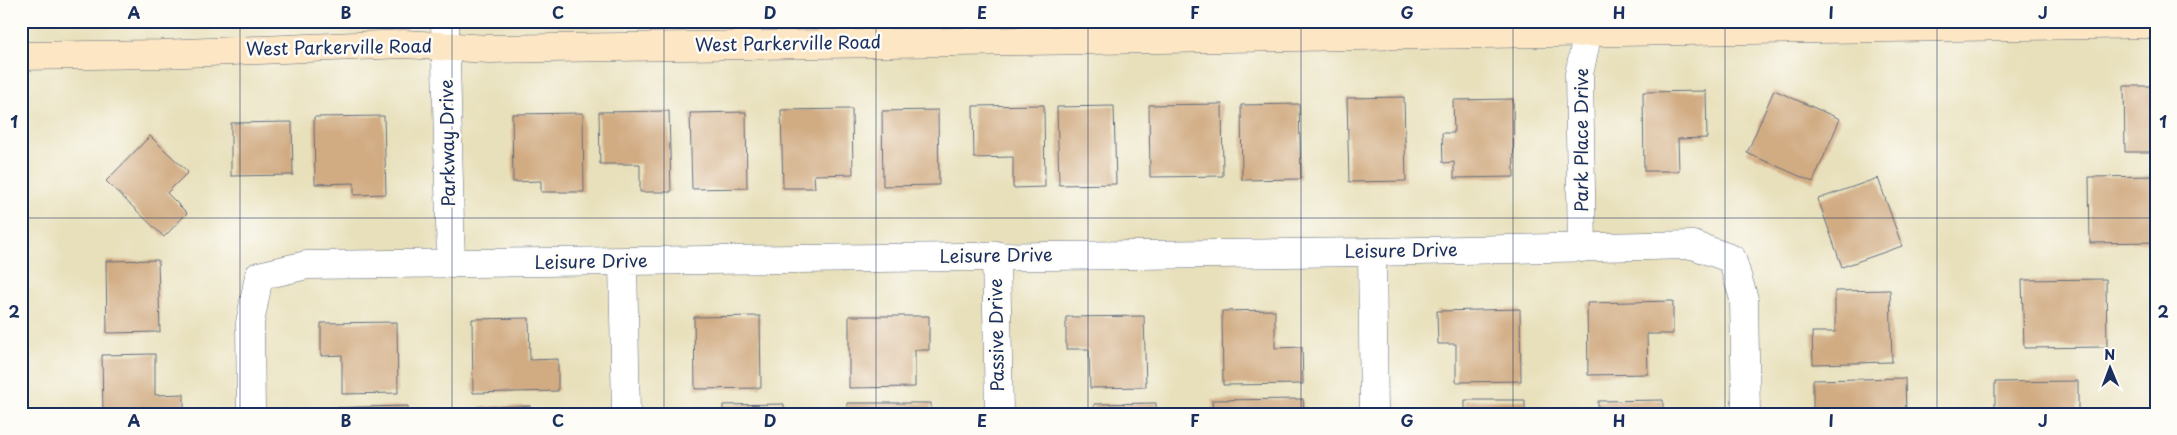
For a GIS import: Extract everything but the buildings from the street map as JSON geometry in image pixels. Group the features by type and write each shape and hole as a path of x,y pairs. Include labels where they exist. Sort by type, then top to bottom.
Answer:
{"main road":[{"path":"1149,38 1228,25 1279,21"},
{"path":"1806,29 1860,21"},
{"name":"West Parkerville Road","path":"21,56 161,54 404,44 445,34 489,48 1149,38 1588,27 1806,29 2156,24"}],"street":[{"name":"Park Place Drive","path":"1582,248 1579,74 1588,27"},
{"name":"Parkway Drive","path":"445,34 451,264"},
{"name":"Leisure Drive","path":"251,414 250,323 259,276 308,265 623,262 996,255 1372,252 1693,245 1732,258 1744,298 1746,414"},
{"path":"1372,252 1374,414"},
{"name":"Passive Drive","path":"996,255 999,414"},
{"path":"623,262 626,414"}]}
